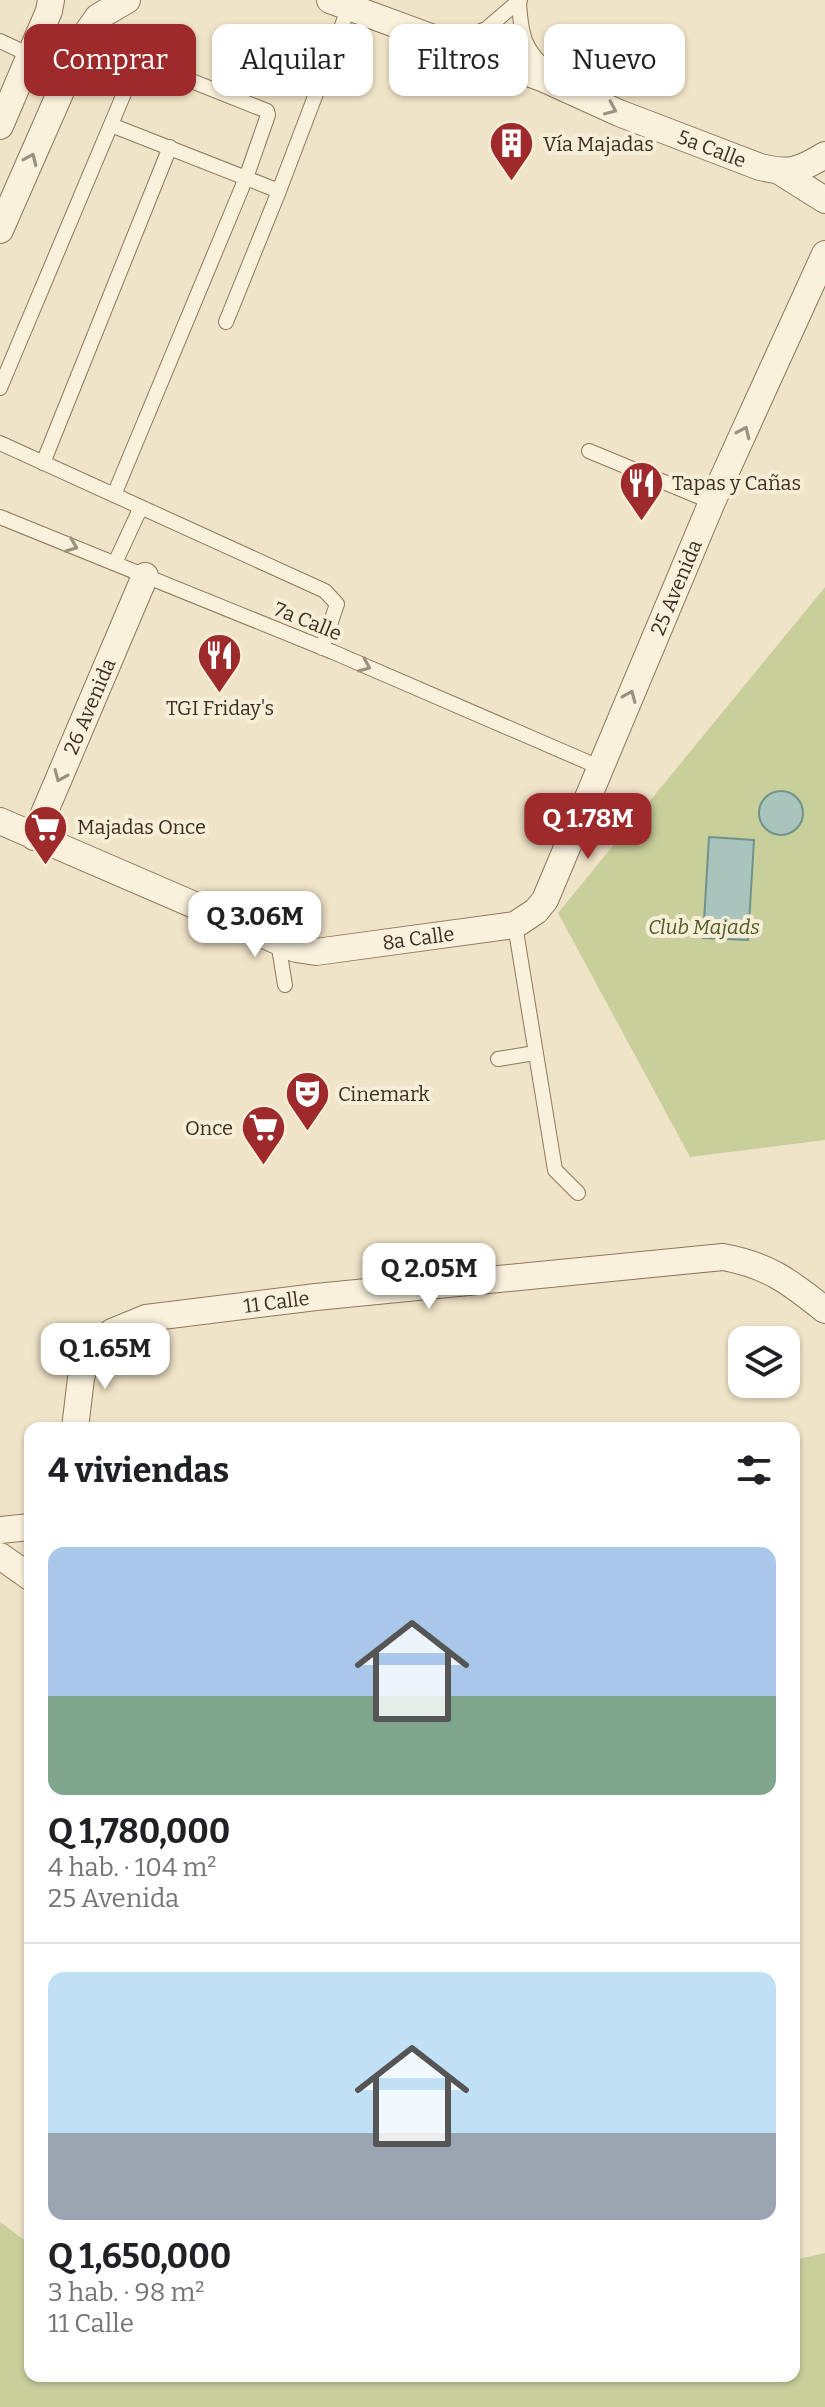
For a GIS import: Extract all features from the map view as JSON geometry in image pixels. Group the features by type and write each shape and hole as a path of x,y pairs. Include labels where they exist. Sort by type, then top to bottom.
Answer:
{"street":[{"path":"43,24 51,0"},
{"path":"0,230 86,34 98,17 127,0"},
{"name":"5a Calle","path":"340,4 397,24"},
{"path":"0,126 24,69"},
{"name":"5a Calle","path":"583,96 647,124 782,173 825,200"},
{"path":"782,173 803,168 825,155"},
{"name":"25 Avenida","path":"521,922 545,900 712,502 825,254"},
{"name":"26 Avenida","path":"34,837 145,576"},
{"name":"8a Calle","path":"0,821 296,949 316,952 521,922"},
{"name":"11 Calle","path":"76,1422 83,1368 95,1346 120,1327 146,1318 331,1295 723,1257 749,1262 777,1274 825,1310"},
{"path":"0,1530 24,1528"},
{"path":"0,1556 24,1573"}],"lane":[{"path":"492,24 519,1"},
{"path":"519,1 521,34 530,53 544,65"},
{"path":"226,322 279,191 340,4"},
{"path":"0,41 24,52"},
{"path":"0,388 131,77 149,64 264,109 268,115 246,178 114,495"},
{"path":"111,125 279,191"},
{"path":"43,463 170,147"},
{"path":"0,443 325,591 337,604 322,648"},
{"path":"589,451 712,502"},
{"path":"115,563 141,507"},
{"name":"7a Calle","path":"0,517 322,648 599,767"},
{"path":"521,922 535,1053 555,1170 578,1193"},
{"path":"278,942 285,985"},
{"path":"498,1059 535,1053"}],"green space":[{"name":"Club Majads","path":"825,587 825,1140 690,1157 558,913"},
{"path":"0,2222 24,2240 24,2382 800,2382 800,2259 825,2253 825,2407 0,2407"}],"water":[{"path":"781,791 796,798 803,813 796,828 781,835 766,828 759,813 766,798"},
{"path":"709,837 754,840 748,940 703,938"}],"place":[{"name":"Vía Majadas","path":"512,183"},
{"name":"Tapas y Cañas","path":"641,522"},
{"name":"TGI Friday's","path":"220,695"},
{"name":"Majadas Once","path":"46,866"},
{"name":"Cinemark","path":"307,1133"},
{"name":"Once","path":"264,1167"}]}
